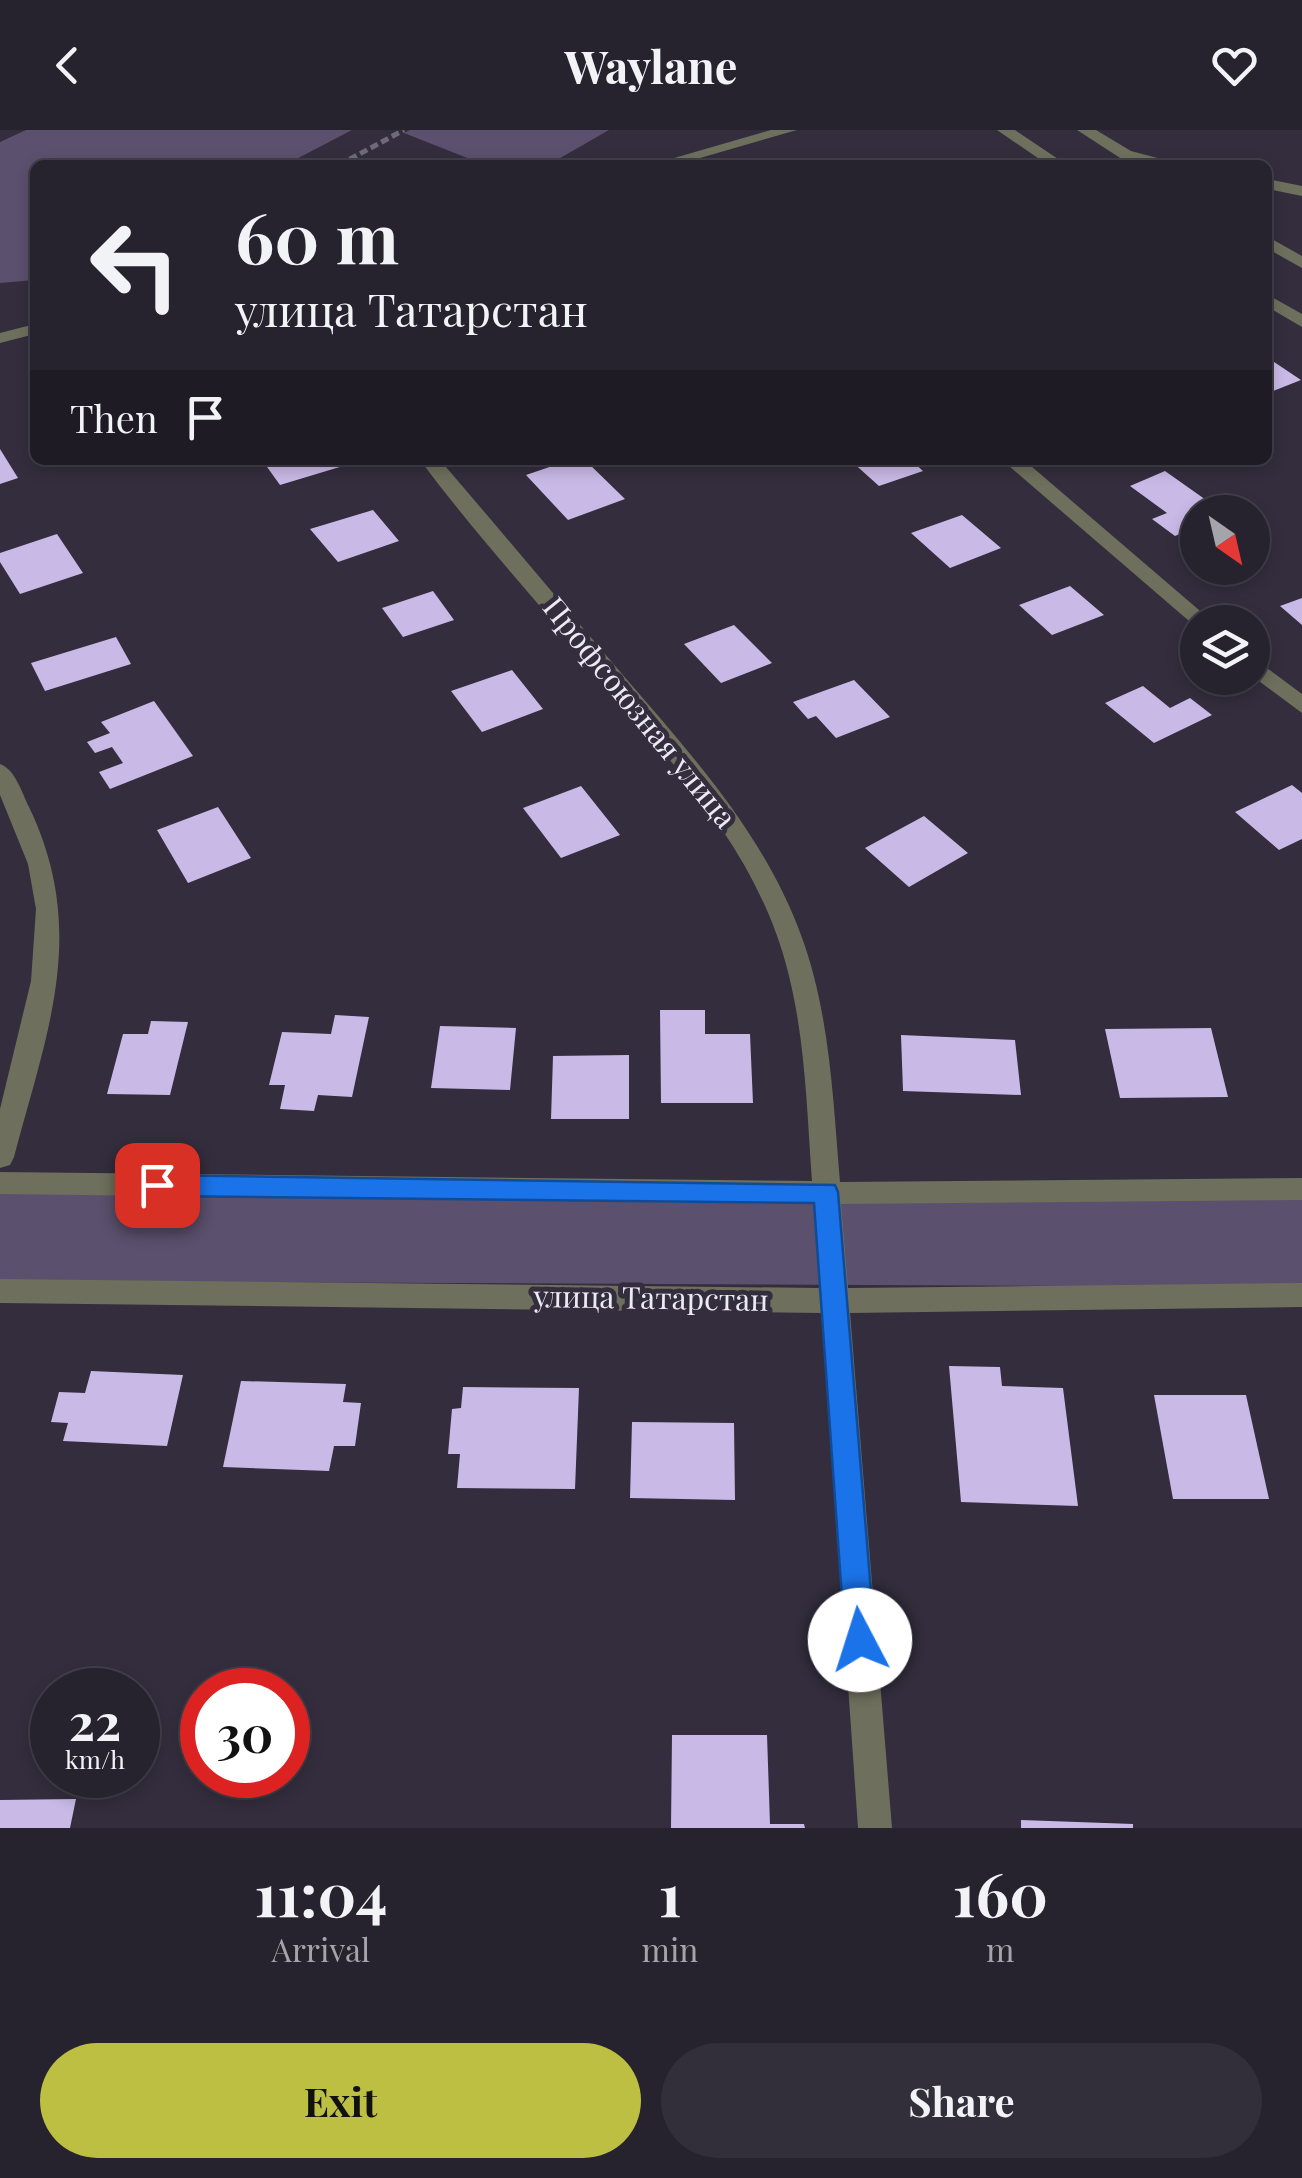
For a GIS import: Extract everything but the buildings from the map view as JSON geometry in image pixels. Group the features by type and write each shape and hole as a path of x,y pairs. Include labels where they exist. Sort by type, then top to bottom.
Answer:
{"street":[{"path":"678,160 789,130"},
{"path":"1005,130 1051,160"},
{"path":"1086,130 1134,160"},
{"path":"1125,154 1153,160"},
{"path":"1272,185 1302,191"},
{"path":"1272,245 1302,264"},
{"path":"1272,303 1302,322"},
{"path":"0,338 30,330"},
{"name":"Профсоюзная улица","path":"434,465 704,785 765,880 789,935 806,993 818,1078 875,1828"},
{"path":"1018,465 1184,605"},
{"path":"1270,679 1302,706"},
{"path":"0,772 30,833 45,882 48,916 38,1006 0,1157"},
{"path":"0,1184 826,1192 1302,1190"},
{"name":"улица Татарстан","path":"0,1291 834,1301 1302,1296"}],"path":[{"path":"348,160 404,130"}],"shaded area":[{"path":"26,130 352,130 295,160 30,160 30,280 0,283 0,142"},
{"path":"609,130 557,160 472,160 404,133"},
{"path":"0,1189 1302,1195 1302,1287 0,1281"}],"route":[{"path":"157,1185 826,1192 860,1640"}]}
